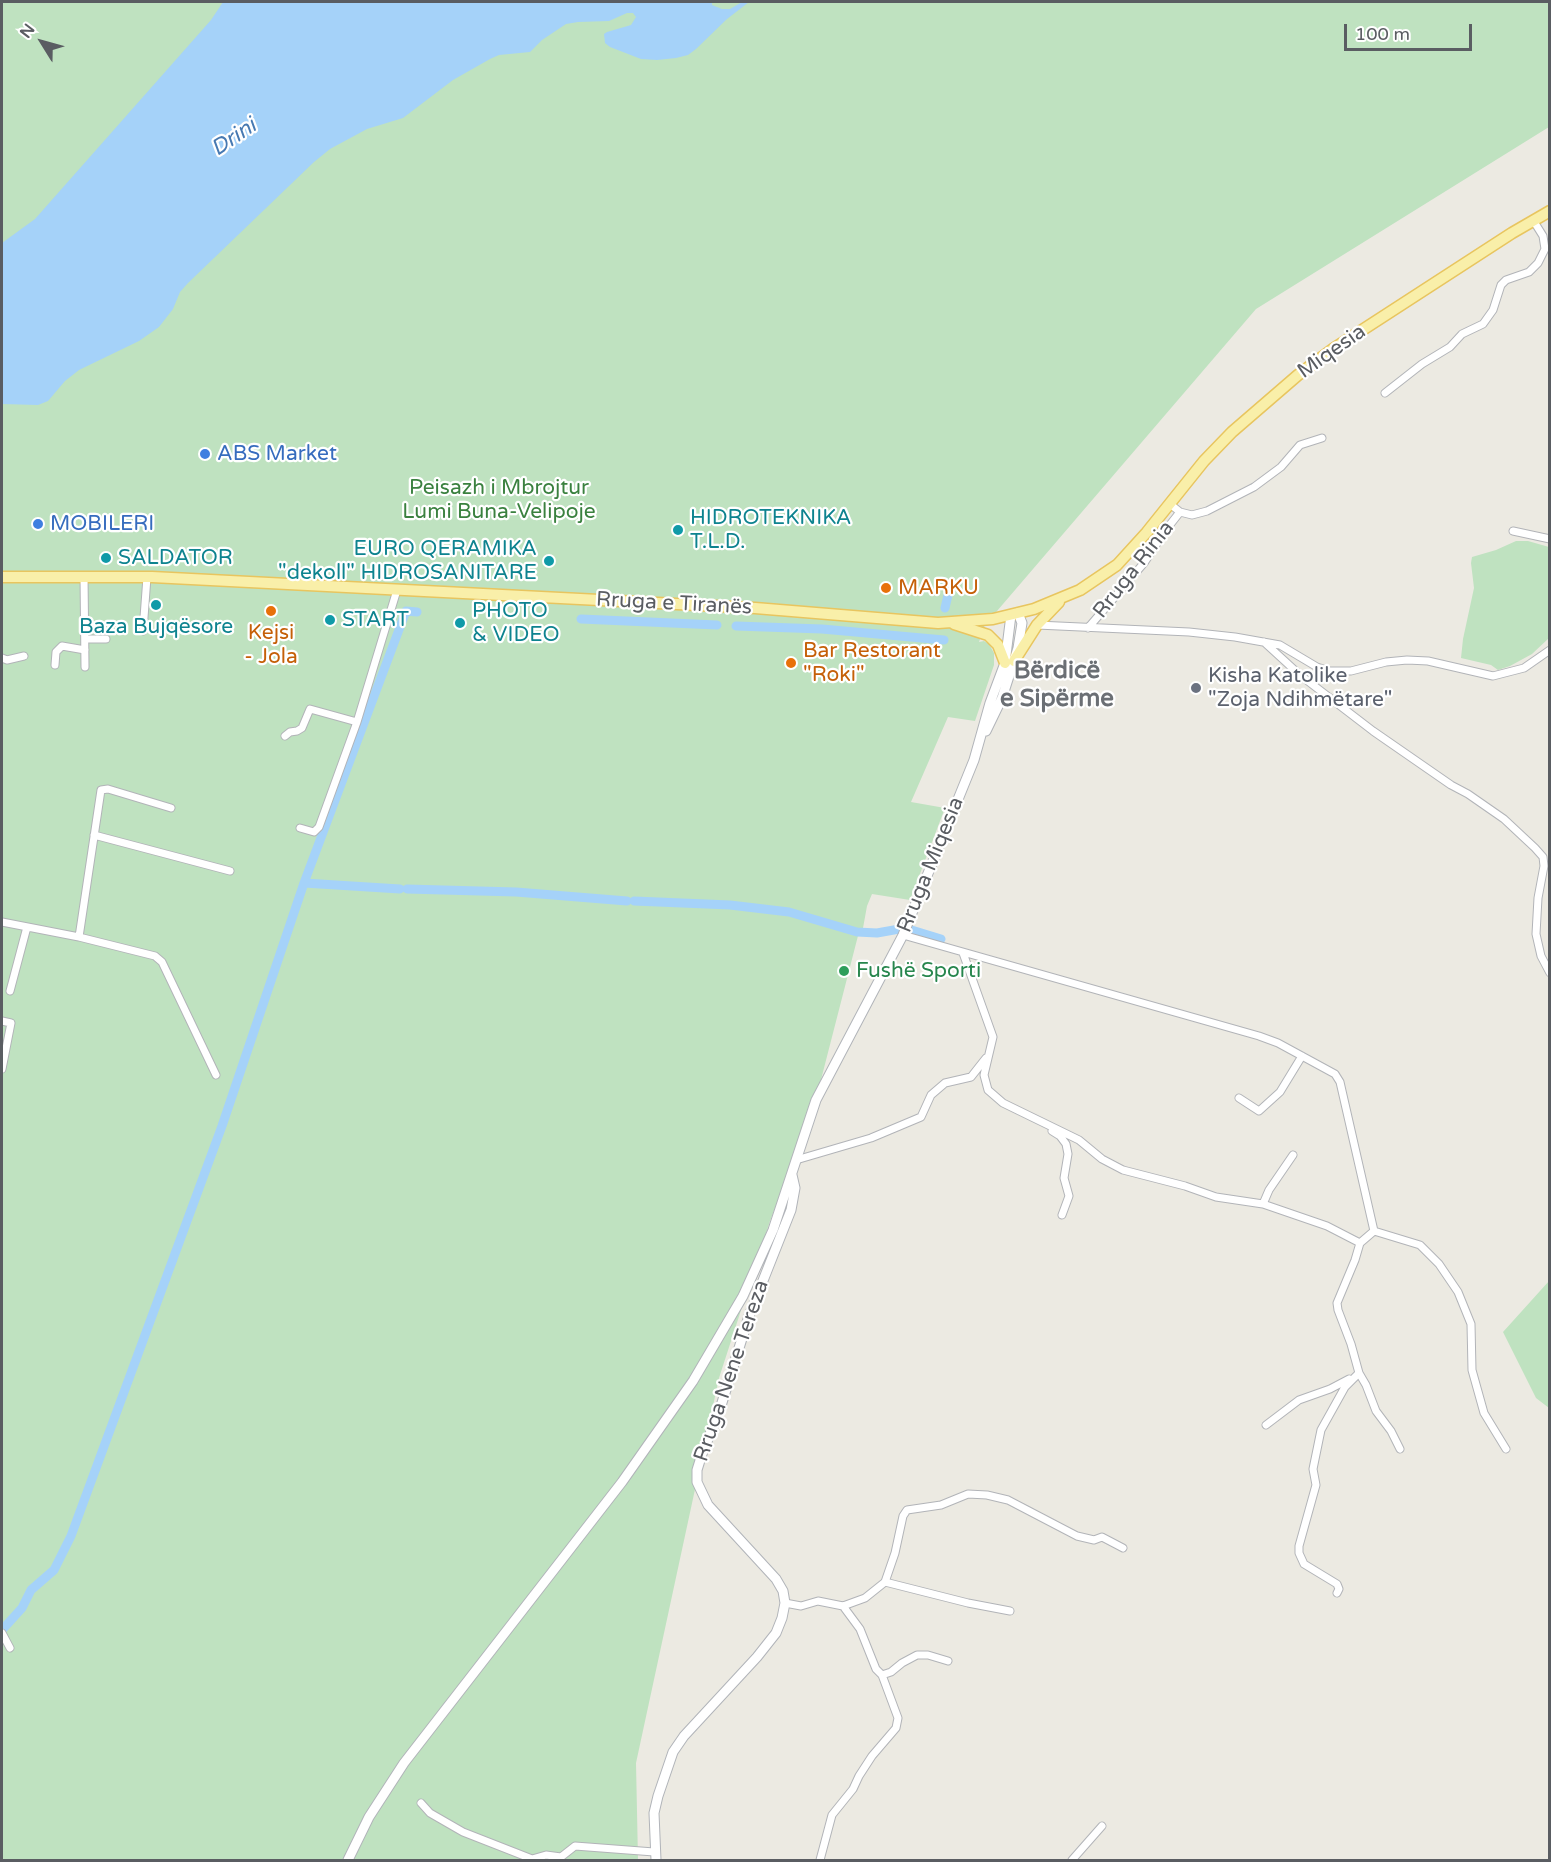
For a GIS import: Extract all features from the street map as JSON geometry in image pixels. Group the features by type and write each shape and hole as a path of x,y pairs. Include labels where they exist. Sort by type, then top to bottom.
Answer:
{"main road":[{"name":"Miqesia","path":"1067,597 1105,575 1117,565 1147,532 1204,461 1281,388 1334,349 1550,211"},
{"name":"Rruga e Tiranës","path":"2,577 147,577 755,608 925,623 976,621 1015,614 1067,597"},
{"path":"951,622 988,635 1010,662 1037,625 1067,597"},
{"name":"Rruga Miqesia","path":"348,1860 369,1818 404,1763 622,1482 668,1418 731,1319 765,1251 809,1118 825,1081 869,1002 911,917 980,741 990,703 1010,662 1015,614"},
{"name":"Rruga Nene Tereza","path":"785,1603 783,1591 776,1580 708,1505 697,1482 697,1470 720,1409 749,1316 791,1210 795,1188 792,1172"},
{"path":"655,1856 654,1814 657,1796 673,1752 684,1736 776,1634 785,1603"}],"street":[{"path":"1385,393 1422,364 1450,347 1462,334 1483,324 1493,310 1501,285 1506,280 1529,272 1538,263 1545,249 1543,236 1533,220"},
{"name":"Rruga Rinia","path":"1170,504 1180,512 1199,514 1254,487 1281,467 1300,445 1322,438"},
{"name":"Rruga Rinia","path":"1088,628 1144,563 1180,512"},
{"path":"1513,531 1550,539"},
{"path":"84,576 85,667"},
{"path":"143,631 147,577"},
{"path":"300,828 314,832 319,827 357,722 397,590"},
{"path":"1037,625 1189,632 1264,642 1280,645 1323,669 1341,671 1407,660 1428,661 1493,676 1524,668 1550,651"},
{"path":"85,639 106,639"},
{"path":"1264,642 1300,675 1373,731 1504,819 1543,857 1544,866 1538,898 1536,934 1541,956 1550,973"},
{"path":"55,665 56,652 62,646 85,650"},
{"path":"2,658 7,660 24,656"},
{"path":"285,736 302,728 310,709 357,722"},
{"path":"78,937 101,790 171,808"},
{"path":"94,835 230,871"},
{"path":"2,922 78,937 154,956 162,962 216,1075"},
{"path":"10,992 27,927"},
{"path":"904,933 963,953 1259,1036 1278,1043 1335,1074 1340,1082 1374,1231"},
{"path":"963,953 993,1037 984,1075 988,1090 1002,1104 1079,1140 1102,1159 1123,1170 1185,1186 1216,1197 1263,1204 1327,1226 1360,1243"},
{"path":"2,1021 11,1023 2,1069"},
{"path":"796,1160 871,1138 921,1117 931,1095 945,1083 971,1077 988,1055"},
{"path":"1239,1098 1259,1111 1280,1092 1302,1056"},
{"path":"1041,1122 1060,1136 1066,1144 1068,1154 1064,1178 1069,1196 1062,1215"},
{"path":"1263,1204 1269,1190 1293,1155"},
{"path":"1374,1231 1360,1243 1337,1303 1351,1344 1356,1375 1366,1385 1376,1411 1401,1449"},
{"path":"1374,1231 1420,1245 1439,1264 1458,1292 1472,1324 1472,1370 1484,1413 1506,1449"},
{"path":"1266,1425 1299,1400 1330,1389 1356,1375"},
{"path":"1337,1593 1339,1589 1337,1584 1304,1563 1299,1553 1299,1546 1316,1485 1313,1469 1321,1430 1331,1409 1356,1375"},
{"path":"785,1603 801,1606 818,1601 843,1606 865,1598 885,1582 895,1553 903,1516 907,1510 941,1505 968,1494 987,1495 1008,1500 1077,1536 1094,1540 1102,1537 1123,1548"},
{"path":"885,1582 1010,1611"},
{"path":"820,1860 832,1815 852,1789 872,1756 896,1728 897,1718 882,1675 876,1669 860,1629 843,1606"},
{"path":"2,1634 10,1648"},
{"path":"882,1675 891,1672 917,1655 928,1655 948,1662"},
{"path":"421,1803 430,1814 463,1832 532,1858 546,1855 561,1857 575,1846 655,1856"},
{"path":"1072,1860 1102,1826"}],"green space":[{"name":"Peisazh i Mbrojtur Lumi Buna-Velipoje","path":"2,2 1549,2 1549,127 1256,309 985,625 979,642 984,641 989,644 994,653 994,665 975,721 948,717 911,802 945,808 910,900 872,894 867,906 815,1103 770,1221 719,1378 636,1763 638,1860 2,1860"},
{"path":"1516,541 1528,541 1549,547 1549,638 1532,654 1498,670 1491,665 1461,658 1474,588 1471,563 1472,557"},
{"path":"1549,1281 1549,1408 1536,1398 1503,1332"}],"water":[{"name":"Drini","path":"223,2 712,2 712,5 722,9 730,9 742,2 749,2 727,19 696,49 688,55 676,58 641,59 605,43 604,34 631,25 636,17 633,13 627,13 609,21 566,24 542,40 530,52 499,55 490,59 453,80 403,118 367,129 330,149 188,283 159,327 139,341 79,370 65,381 48,401 38,405 2,404 2,243 35,219 211,20"}],"waterway":[{"path":"945,608 948,595"},
{"path":"2,1630 22,1608 31,1590 54,1570 71,1536 222,1126 304,883 406,611 417,612"},
{"path":"581,619 717,625"},
{"path":"736,626 822,629 944,640"},
{"path":"304,883 400,889"},
{"path":"407,889 516,892 627,901"},
{"path":"634,901 730,905 789,912 857,932 877,933 905,928 941,939"}],"place":[{"name":"ABS Market","path":"205,454"},
{"name":"MOBILERI","path":"38,524"},
{"name":"HIDROTEKNIKA T.L.D.","path":"678,530"},
{"name":"SALDATOR","path":"106,558"},
{"name":"EURO QERAMIKA \"dekoll\" HIDROSANITARE","path":"549,561"},
{"name":"MARKU","path":"886,588"},
{"name":"Baza Bujqësore","path":"156,605"},
{"name":"Kejsi - Jola","path":"271,611"},
{"name":"START","path":"330,620"},
{"name":"PHOTO & VIDEO","path":"460,623"},
{"name":"Bar Restorant \"Roki\"","path":"791,663"},
{"name":"Kisha Katolike \"Zoja Ndihmëtare\"","path":"1196,688"},
{"name":"Fushë Sporti","path":"844,971"}],"district":[{"name":"Bërdicë e Sipërme","path":"1057,686"}]}
